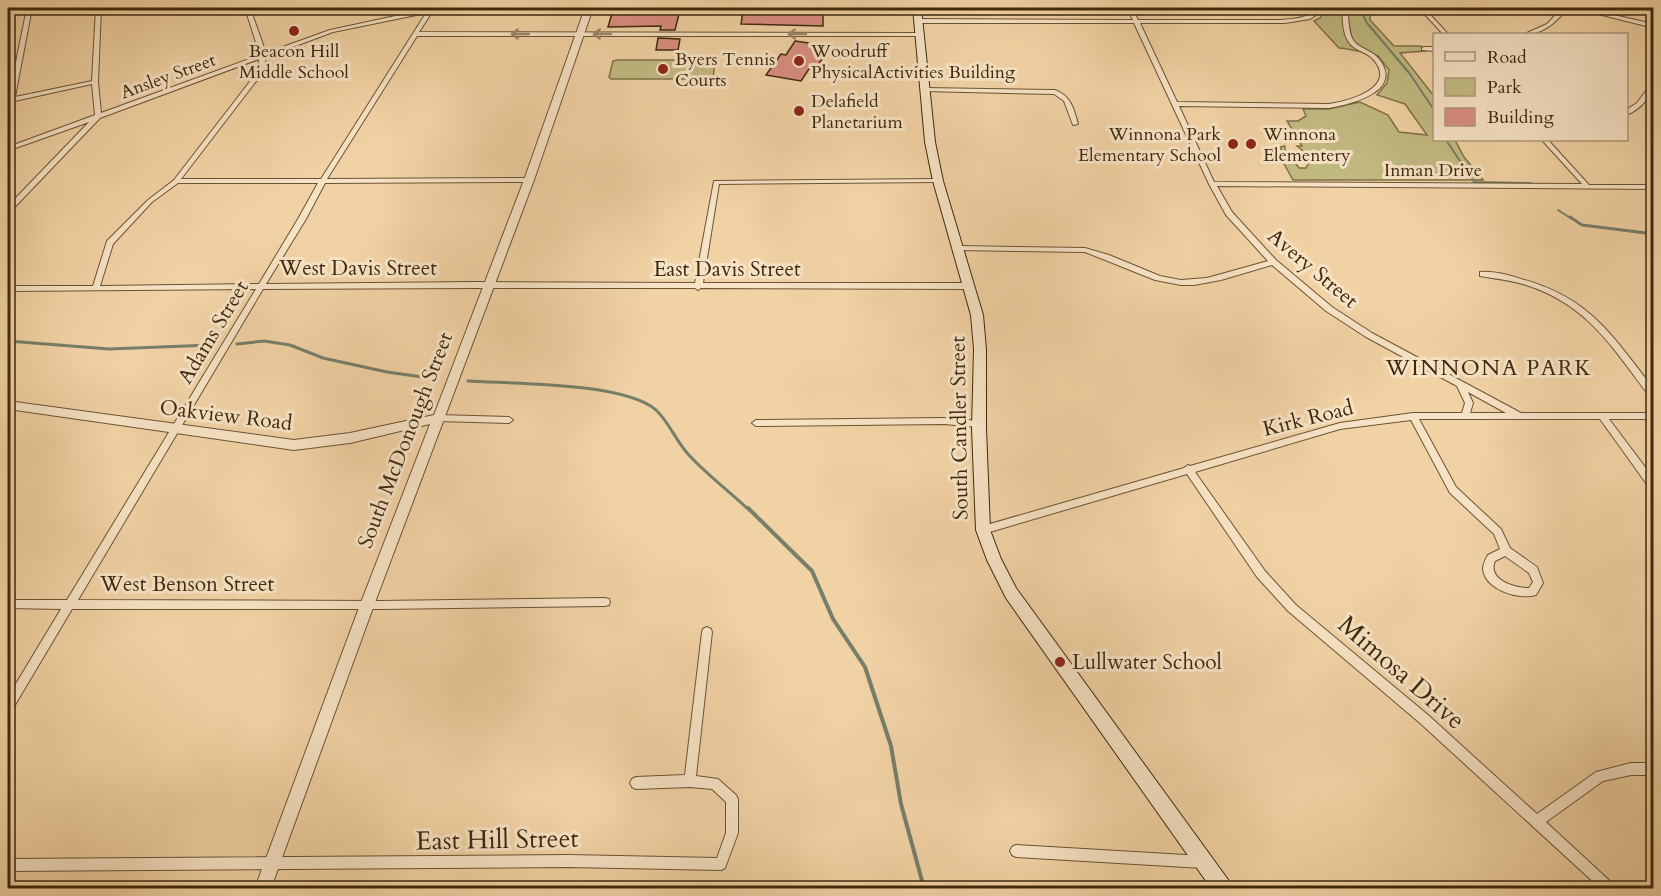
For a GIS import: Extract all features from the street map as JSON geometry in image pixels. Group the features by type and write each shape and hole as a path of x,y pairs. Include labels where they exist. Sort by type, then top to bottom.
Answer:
{"main road":[{"name":"South Candler Street","path":"917,8 930,142 938,181 977,315 980,349 980,500 983,530 994,560 1011,592 1222,888"}],"street":[{"path":"29,8 10,99 95,82"},
{"path":"8,210 98,116 95,82 99,8"},
{"path":"96,287 110,243 150,201 176,182 261,71 264,57 248,8"},
{"name":"Ansley Street","path":"8,149 332,31 443,8"},
{"name":"South McDonough Street","path":"264,888 367,605 487,285 529,180 589,8"},
{"name":"Avery Street","path":"1130,8 1212,184 1229,213 1273,262 1329,309 1369,335 1518,416"},
{"path":"417,34 579,34 1137,22 1280,22 1310,16 1321,8"},
{"path":"1175,104 1329,106 1352,102 1367,96 1376,89 1382,78 1382,68 1375,57 1352,43 1348,37 1348,23 1344,8"},
{"path":"1421,8 1445,33"},
{"path":"1531,33 1549,25 1565,8"},
{"path":"1577,8 1653,26"},
{"name":"Adams Street","path":"8,706 323,180 432,9"},
{"path":"1424,49 1433,49"},
{"path":"1628,112 1640,103 1653,82"},
{"path":"925,90 1055,92 1062,94 1068,100 1075,124"},
{"path":"1546,141 1587,186"},
{"path":"176,182 529,180"},
{"path":"698,287 716,182 938,181"},
{"name":"Inman Drive","path":"1212,184 1653,187"},
{"path":"958,248 1085,250 1103,254 1154,276 1180,283 1201,282 1273,262"},
{"path":"1483,274 1502,276 1555,293 1574,305 1596,323 1653,396"},
{"name":"West Davis Street","path":"13,289 487,285"},
{"name":"East Davis Street","path":"487,285 967,286"},
{"path":"1461,384 1469,403 1465,416"},
{"name":"Oakview Road","path":"8,405 294,446 350,438 438,418"},
{"path":"1413,416 1453,490 1498,532 1506,551 1533,570 1538,583 1532,592 1517,593 1509,590 1490,574 1488,567 1491,558 1506,551"},
{"name":"Kirk Road","path":"983,530 1313,432 1413,416 1653,416"},
{"path":"1602,416 1653,487"},
{"path":"438,418 509,420"},
{"path":"756,423 944,422 979,424"},
{"name":"Mimosa Drive","path":"1188,469 1261,574 1292,608 1424,719 1536,822 1544,826 1609,888"},
{"name":"West Benson Street","path":"8,604 367,605 605,602"},
{"path":"636,783 690,781 706,633"},
{"path":"1536,822 1600,776 1631,770 1653,769"},
{"name":"East Hill Street","path":"8,865 568,861 721,864 732,833 732,799 714,783 690,781"},
{"path":"1016,851 1203,862"}],"green space":[{"path":"1325,8 1371,8 1370,20 1394,46 1421,46 1425,51 1400,53 1433,95 1433,141 1456,141 1464,157 1483,180 1293,180 1278,153 1283,153 1280,147 1285,146 1285,150 1299,168 1306,168 1309,163 1303,151 1297,146 1302,146 1287,121 1298,121 1306,116 1303,109 1329,109 1360,102 1388,115 1399,132 1427,135 1405,104 1377,95 1387,83 1389,70 1378,56 1339,48 1314,21 1320,18"},
{"name":"Byers Tennis Courts","path":"712,60 715,62 713,78 710,79 611,79 609,77 613,61"}],"building":[{"path":"613,10 680,10 675,30 660,30 661,26 608,27"},
{"path":"743,11 823,12 823,26 741,24"},
{"path":"658,38 680,39 678,50 656,50"},
{"name":"Woodruff PhysicalActivities Building","path":"795,41 830,46 817,67 811,66 801,81 766,75 781,54 786,55"}],"waterway":[{"path":"1367,8 1363,15 1367,23 1410,74 1433,108"},
{"path":"1447,141 1474,182 1531,183"},
{"path":"1558,210 1572,219"},
{"path":"1570,217 1582,225 1654,234"},
{"path":"8,341 109,349 211,345"},
{"path":"237,344 264,341 290,345 323,358 387,372 437,379"},
{"path":"468,381 594,389 640,401 656,410 688,454 749,510"},
{"path":"748,508 812,571 833,619 865,667 891,746 901,804 924,888"}],"place":[{"name":"Beacon Hill Middle School","path":"294,31"},
{"name":"Woodruff PhysicalActivities Building","path":"799,61"},
{"name":"Byers Tennis Courts","path":"663,69"},
{"name":"Delafield Planetarium","path":"799,111"},
{"name":"Winnona Park Elementary School","path":"1233,144"},
{"name":"Winnona Elementery","path":"1251,144"},
{"name":"Lullwater School","path":"1060,662"}],"district":[{"name":"WINNONA PARK","path":"1489,367"}]}
